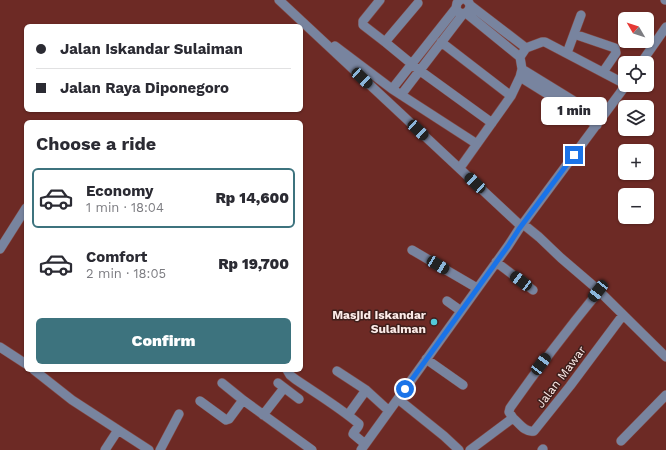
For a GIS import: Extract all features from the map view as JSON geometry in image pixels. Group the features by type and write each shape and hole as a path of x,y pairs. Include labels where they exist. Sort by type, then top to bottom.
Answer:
{"street":[{"path":"279,0 522,225 539,237 598,291 666,357"},
{"path":"380,0 364,19 362,23 363,25 416,67 492,123"},
{"path":"385,42 418,3"},
{"path":"392,89 441,42 463,7"},
{"path":"463,7 526,48"},
{"path":"463,7 520,57"},
{"path":"401,95 416,67 463,7"},
{"path":"567,53 581,15"},
{"path":"646,56 666,27"},
{"path":"574,34 615,48 616,53 602,72"},
{"path":"326,39 392,89 477,144"},
{"path":"441,42 511,96"},
{"path":"462,166 511,96 521,73 520,57 526,48 545,42 618,80"},
{"path":"521,73 579,104 599,122"},
{"path":"288,372 290,376 327,400 359,425 353,434 363,447 522,225 620,92"},
{"path":"0,249 24,211"},
{"path":"412,250 477,288"},
{"path":"496,262 533,290"},
{"path":"470,450 513,418 509,412 514,402 598,291"},
{"path":"447,301 461,311"},
{"name":"Jalan Mawar","path":"513,418 527,431 534,431 623,315"},
{"path":"0,347 24,363"},
{"path":"426,359 463,385"},
{"path":"337,371 366,390 389,411"},
{"path":"37,372 72,400 150,450"},
{"path":"222,383 312,450"},
{"path":"263,415 281,385 299,399"},
{"path":"348,415 366,390"},
{"path":"621,441 666,394"},
{"path":"398,399 459,450"},
{"path":"200,401 226,420 230,419 243,400"},
{"path":"160,450 179,414"},
{"path":"105,450 118,430"}],"place":[{"name":"Masjid Iskandar Sulaiman","path":"434,322"}],"route":[{"path":"405,389 519,229 574,155"}]}
